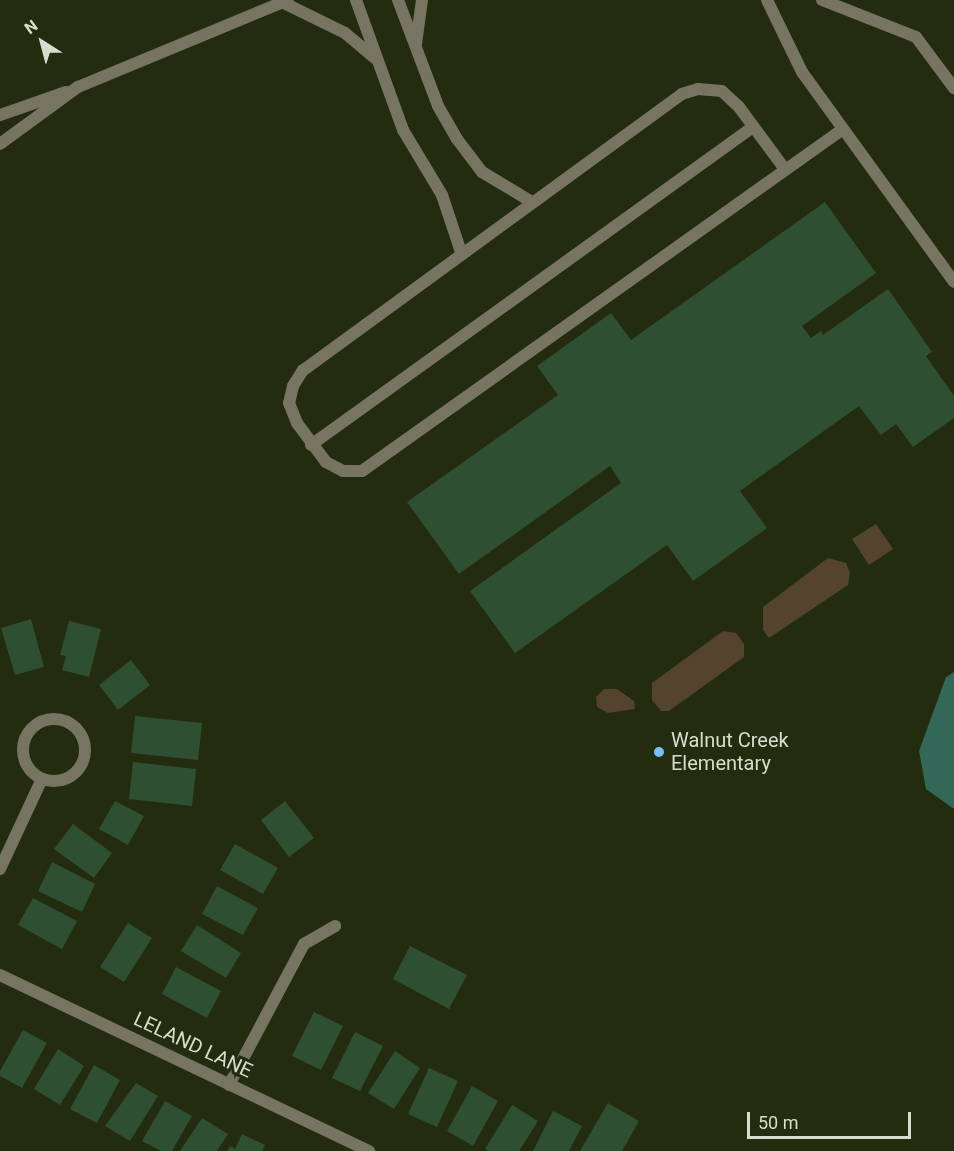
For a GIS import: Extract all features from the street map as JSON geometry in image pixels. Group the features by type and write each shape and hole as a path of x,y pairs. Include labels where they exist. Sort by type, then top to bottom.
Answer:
{"street":[{"path":"356,0 403,130 446,203 461,252"},
{"path":"398,0 438,106 457,139 482,172 532,202"},
{"path":"415,45 422,0"},
{"path":"767,0 802,72 954,282"},
{"path":"822,0 916,37 954,88"},
{"path":"0,115 78,87 285,1 345,33 378,61"},
{"path":"0,144 78,87"},
{"path":"784,168 753,127 722,92 698,89 682,94 461,252 303,370 293,386 290,403 311,445 326,462 344,471 362,471 784,168 843,129"},
{"path":"311,445 753,127"},
{"path":"62,720 79,731 85,750 84,760 71,776 52,781 42,779 27,765 24,745 33,728 42,722 62,720"},
{"path":"0,869 42,779"},
{"path":"229,1084 304,944 335,926"},
{"name":"LELAND LANE","path":"0,975 369,1151"}],"shaded area":[{"path":"876,524 893,549 869,565 852,539"},
{"path":"828,558 846,563 850,573 848,585 769,638 763,630 763,607"},
{"path":"723,631 736,633 744,644 744,657 669,711 661,711 652,700 652,683"},
{"path":"604,689 617,689 634,701 635,709 608,713 597,707 596,697"}],"water":[{"path":"954,672 954,809 926,789 919,751 946,677"}],"building":[{"path":"825,202 876,273 802,326 811,338 821,331 823,335 888,289 932,352 926,356 954,396 954,418 913,447 896,424 881,435 859,406 740,491 767,528 693,581 667,545 515,653 470,591 621,483 610,466 459,574 407,502 558,395 537,366 611,313 631,340"},
{"path":"31,619 44,667 15,675 1,628"},
{"path":"69,621 101,629 89,677 62,670 66,656 60,655"},
{"path":"131,660 150,685 118,710 99,685"},
{"path":"135,716 202,723 198,760 131,753"},
{"path":"133,762 196,769 192,806 129,799"},
{"path":"115,801 144,816 128,845 99,829"},
{"path":"285,801 314,838 289,857 261,820"},
{"path":"73,824 112,853 94,878 54,849"},
{"path":"235,844 278,868 263,894 220,870"},
{"path":"52,862 95,884 82,912 38,891"},
{"path":"217,886 258,908 243,935 202,914"},
{"path":"33,898 77,921 62,949 18,925"},
{"path":"128,923 152,938 124,982 100,967"},
{"path":"197,925 241,953 226,978 181,951"},
{"path":"410,946 467,975 449,1009 393,979"},
{"path":"176,967 221,991 207,1018 162,994"},
{"path":"314,1012 343,1026 321,1070 292,1056"},
{"path":"23,1030 47,1043 22,1088 0,1076 0,1071"},
{"path":"355,1032 383,1046 360,1091 332,1078"},
{"path":"58,1049 84,1066 60,1105 34,1089"},
{"path":"395,1051 420,1068 394,1109 368,1093"},
{"path":"94,1065 120,1080 97,1123 70,1109"},
{"path":"429,1068 458,1081 437,1127 408,1114"},
{"path":"136,1083 158,1096 130,1141 105,1126"},
{"path":"472,1086 498,1101 473,1146 447,1131"},
{"path":"165,1101 192,1116 172,1151 161,1151 142,1141"},
{"path":"608,1103 639,1121 622,1151 580,1151"},
{"path":"512,1105 538,1121 519,1151 485,1149"},
{"path":"553,1111 582,1126 569,1151 533,1151"},
{"path":"202,1118 228,1134 217,1151 180,1151"},
{"path":"242,1134 265,1145 262,1151 227,1151 230,1146 235,1149"}],"place":[{"name":"Walnut Creek Elementary","path":"659,752"}]}
